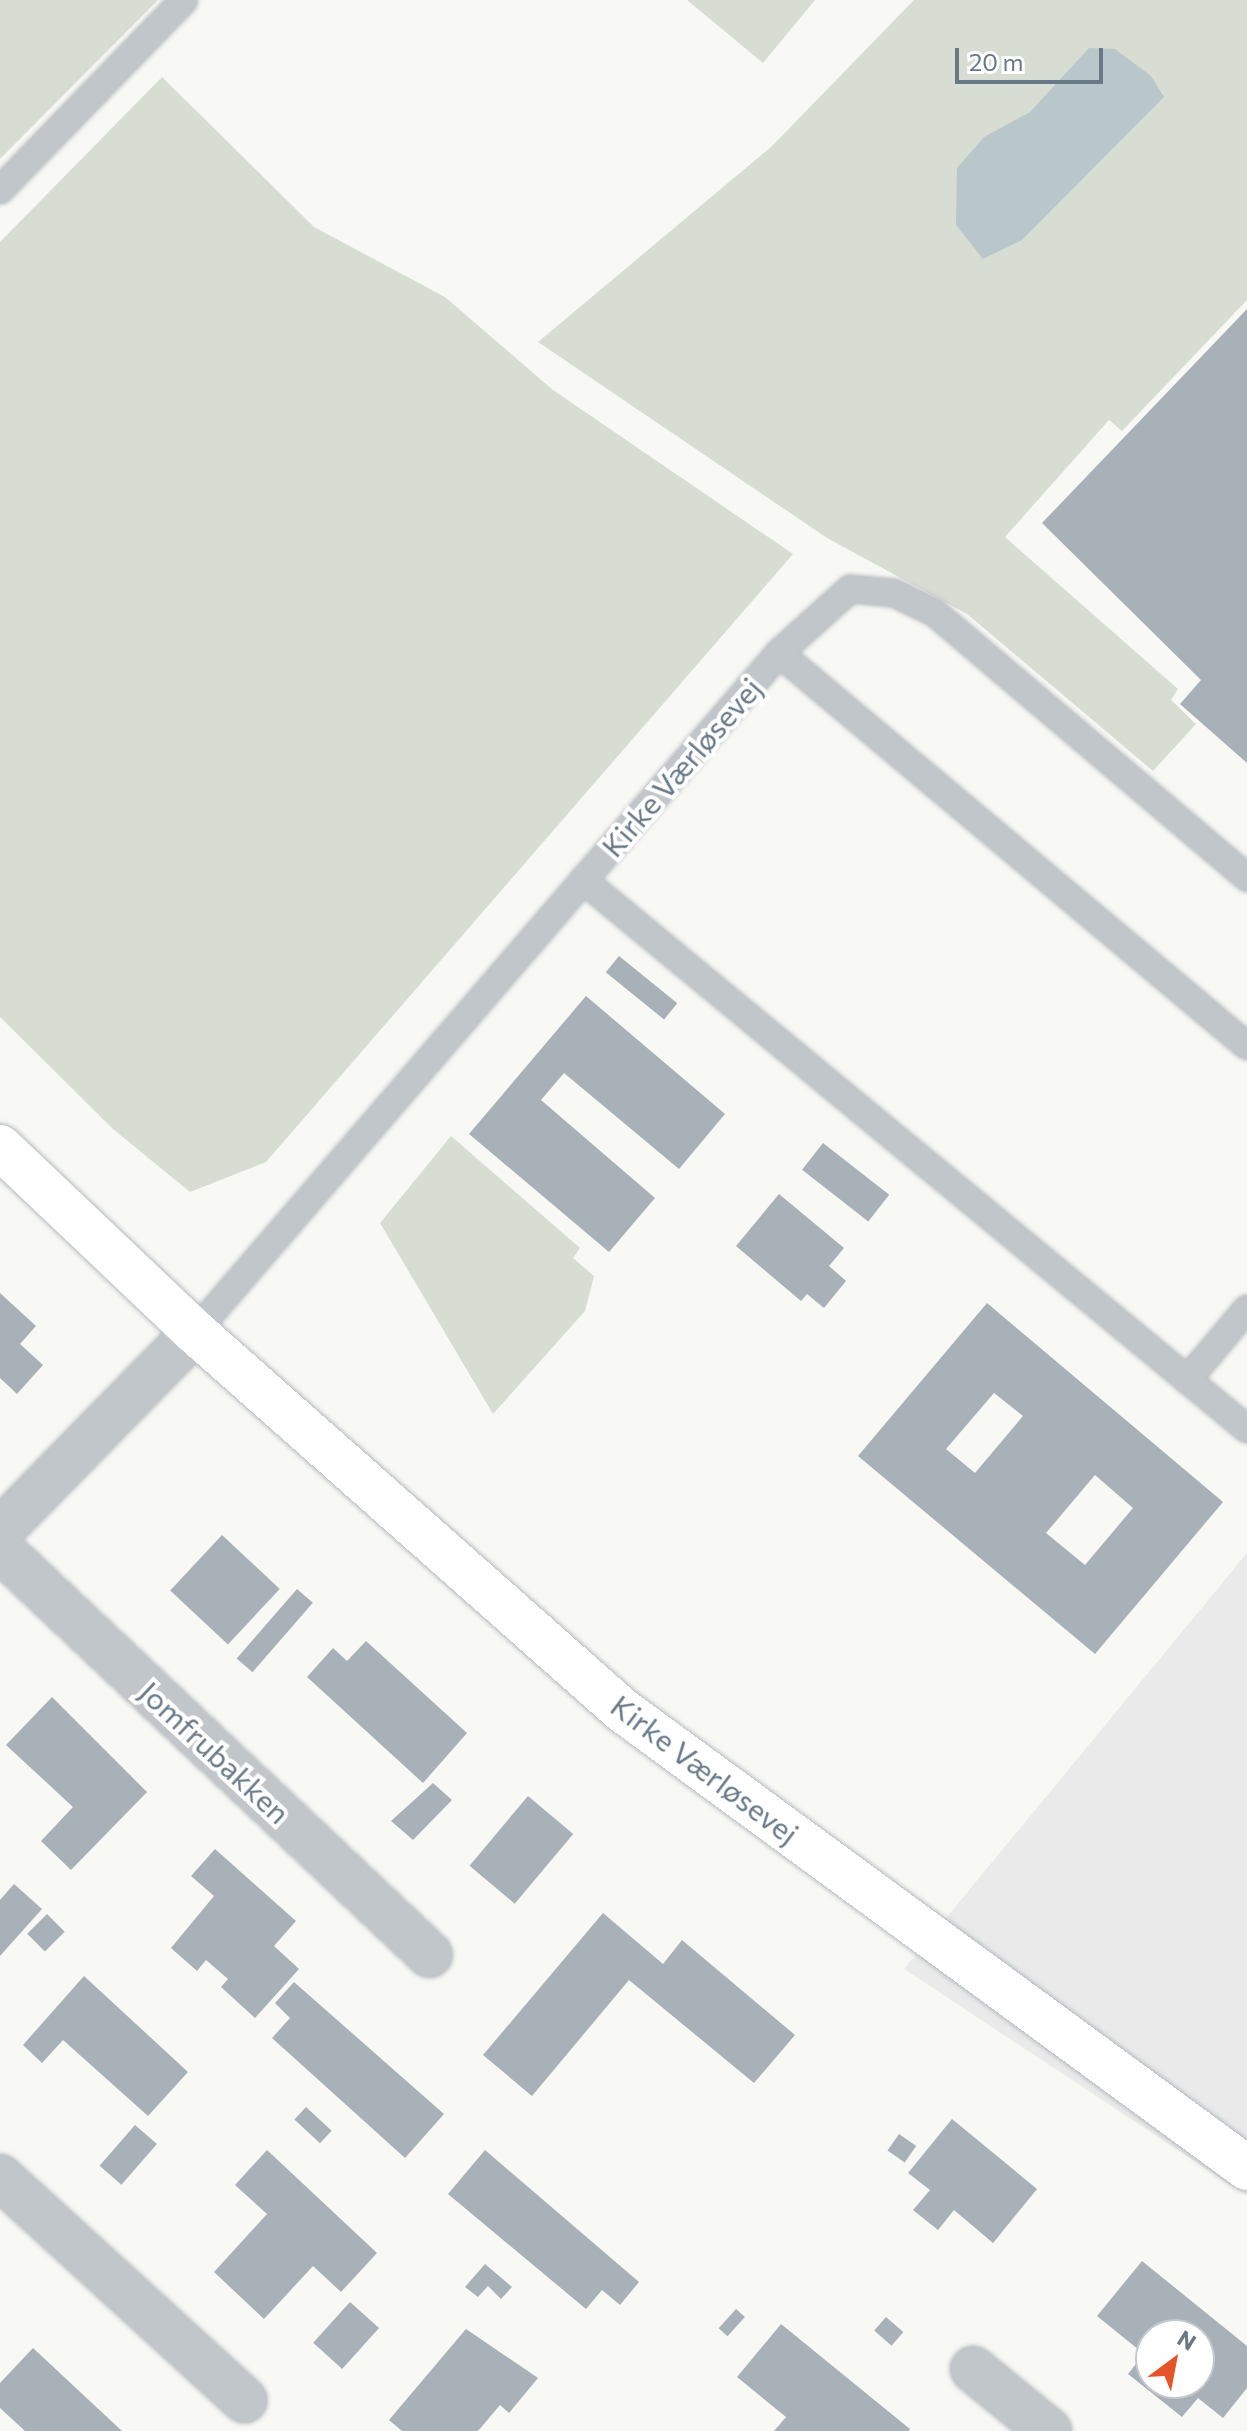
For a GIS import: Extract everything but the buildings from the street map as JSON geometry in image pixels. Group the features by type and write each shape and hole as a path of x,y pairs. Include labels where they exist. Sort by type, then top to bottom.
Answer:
{"street":[{"name":"Kirke Værløsevej","path":"0,1147 195,1332 622,1710 1247,2168"},
{"path":"0,1531 195,1332"},
{"name":"Jomfrubakken","path":"0,1549 430,1955"},
{"path":"0,2177 244,2400"},
{"path":"973,2369 1049,2431"}],"lane":[{"path":"0,190 184,0"},
{"name":"Kirke Værløsevej","path":"195,1332 779,653 850,589 894,593 935,613 1247,878"},
{"path":"779,653 1247,1046"},
{"path":"583,880 1247,1429"},
{"path":"1187,1380 1247,1309"}],"shaded area":[{"path":"0,0 158,0 0,159"},
{"path":"687,0 815,0 763,63"},
{"path":"914,0 1247,0 1247,300 1122,431 1109,420 1005,537 1178,689 1171,700 1196,724 1153,771 967,614 827,538 538,342 771,147"},
{"path":"1089,48 1115,49 1151,76 1164,97 1022,240 983,259 956,225 957,168 984,137 1030,112"},
{"path":"162,77 314,227 445,297 553,390 793,554 266,1162 190,1192 113,1129 0,1017 0,242"},
{"path":"451,1136 580,1248 573,1258 594,1276 585,1311 493,1414 380,1223"},
{"path":"1247,1553 1247,2196 904,1969"}]}
